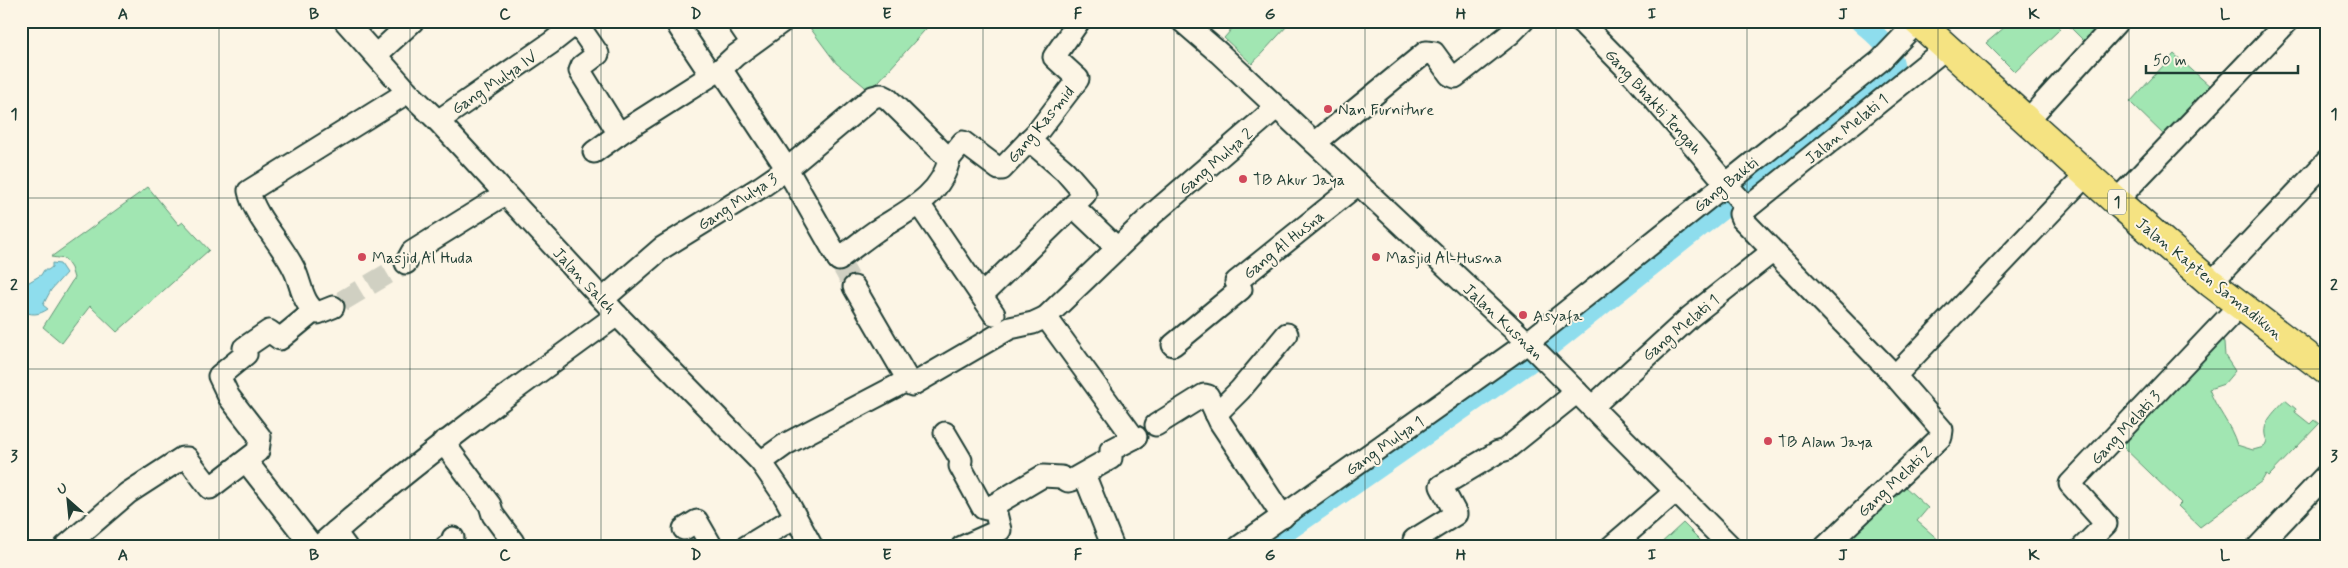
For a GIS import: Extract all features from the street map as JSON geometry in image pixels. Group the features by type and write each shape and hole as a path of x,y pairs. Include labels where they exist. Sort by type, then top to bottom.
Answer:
{"highway":[{"name":"Jalan Kapten Samadikun","path":"1918,21 2116,201 2211,283 2327,371"}],"street":[{"name":"Jalan Saleh","path":"345,21 408,92 438,121 617,315 761,462 774,478 812,547"},
{"path":"376,55 413,21"},
{"path":"737,21 752,43"},
{"path":"594,152 716,72 783,21"},
{"name":"Gang Kasmid","path":"949,159 963,142 999,169 1004,167 1029,140 1078,79 1054,58 1079,21"},
{"name":"Jalan Kusnan","path":"1182,21 1530,345 1731,547"},
{"path":"1315,143 1426,52 1434,53 1450,76 1455,77 1510,34 1523,21"},
{"name":"Gang Bhakti Tengah","path":"1580,21 1635,77 1737,196"},
{"name":"Gang Bakti","path":"1530,345 1737,196 1886,55 1918,21"},
{"path":"2027,121 2118,21"},
{"path":"2116,201 2288,21"},
{"name":"Gang Mulya IV","path":"438,121 564,32 578,26 598,54 582,66 580,71 619,134"},
{"name":"Gang Mulya 3","path":"603,299 662,248 760,188 787,169 716,72 679,27"},
{"name":"Jalan Melati 1","path":"1737,196 1946,48"},
{"path":"65,547 128,493 182,458 187,458 210,488 258,451 261,440 229,397 219,376 246,354 244,348 269,331 280,339 332,311 302,292 296,271 268,227 249,190 408,92"},
{"path":"881,95 887,98 949,159 947,168 934,188 919,204 875,232 838,260 787,169 873,97 881,95"},
{"name":"Gang Mulya 2","path":"1046,317 1154,213 1276,108"},
{"path":"982,295 1085,194 1065,171 1029,140"},
{"path":"2211,283 2327,161"},
{"path":"1737,196 1741,218 1895,376 2087,174"},
{"name":"Gang Al Husna","path":"1173,344 1241,289 1236,282 1358,184"},
{"path":"406,263 412,252 505,194"},
{"path":"919,204 994,314"},
{"path":"1073,206 1117,248"},
{"name":"Gang Melati 1","path":"1592,407 1690,317 1773,251"},
{"path":"854,287 912,385 1010,328 1033,323 1046,317 1135,437 1111,450 1111,458 1068,482 1062,478 1043,476 986,509 983,508 960,466 961,460 945,433"},
{"name":"Gang Melati 3","path":"2083,547 2106,524 2070,484 2239,306"},
{"path":"318,547 341,539 443,442 617,315"},
{"path":"1216,414 1240,390 1287,334"},
{"name":"Gang Mulya 1","path":"1239,547 1530,345"},
{"name":"Gang Melati 2","path":"1825,547 1942,437 1943,433 1940,425 1895,376"},
{"path":"761,462 786,444 908,380"},
{"path":"1419,547 1414,540 1456,514 1441,486 1498,452 1505,450 1577,392"},
{"path":"1156,425 1204,395 1208,396 1216,414 1283,517"},
{"path":"443,442 490,505 493,515 512,542"},
{"path":"246,461 313,547"},
{"path":"1084,474 1113,547"},
{"path":"2258,547 2327,474"},
{"path":"1611,547 1676,491"},
{"path":"962,547 1000,530 994,505"},
{"path":"746,547 795,517"},
{"path":"684,529 696,521 712,547"}],"green space":[{"path":"805,21 933,21 870,91 836,63"},
{"path":"1239,21 1256,21 1259,24 1262,21 1278,23 1284,21 1288,25 1252,64 1224,38"},
{"path":"2012,21 2053,21 2060,29 2015,72 1986,43"},
{"path":"2064,21 2109,21 2087,44"},
{"path":"2174,54 2211,87 2169,140 2130,102"},
{"path":"148,187 179,225 183,222 209,250 117,332 90,306 62,343 43,327 74,278 71,268 65,259 51,257"},
{"path":"2220,335 2224,342 2225,356 2235,371 2224,384 2209,389 2237,445 2253,450 2264,447 2267,441 2265,435 2266,424 2272,414 2285,400 2296,409 2295,412 2310,424 2314,420 2319,424 2269,476 2266,474 2262,481 2200,527 2178,506 2181,503 2119,443"},
{"path":"1903,485 1928,508 1917,521 1941,542 1936,547 1836,547"},
{"path":"1683,523 1707,547 1657,547"}],"water":[{"path":"52,263 60,264 66,273 51,290 43,305 48,309 35,314 21,310 21,282 24,285 41,275 44,270 52,267"}],"waterway":[{"path":"1264,547 1527,364 1881,83 1894,70 1891,55 1883,42 1860,21"}],"tunnel":[{"path":"839,260 854,287"},
{"path":"342,301 406,263"}],"place":[{"name":"Nan Furniture","path":"1328,109"},
{"name":"TB Akur Jaya","path":"1243,179"},
{"name":"Masjid Al Huda","path":"362,257"},
{"name":"Masjid Al-Husna","path":"1376,257"},
{"name":"Asyafa","path":"1523,315"},
{"name":"TB Alam Jaya","path":"1768,441"}]}
